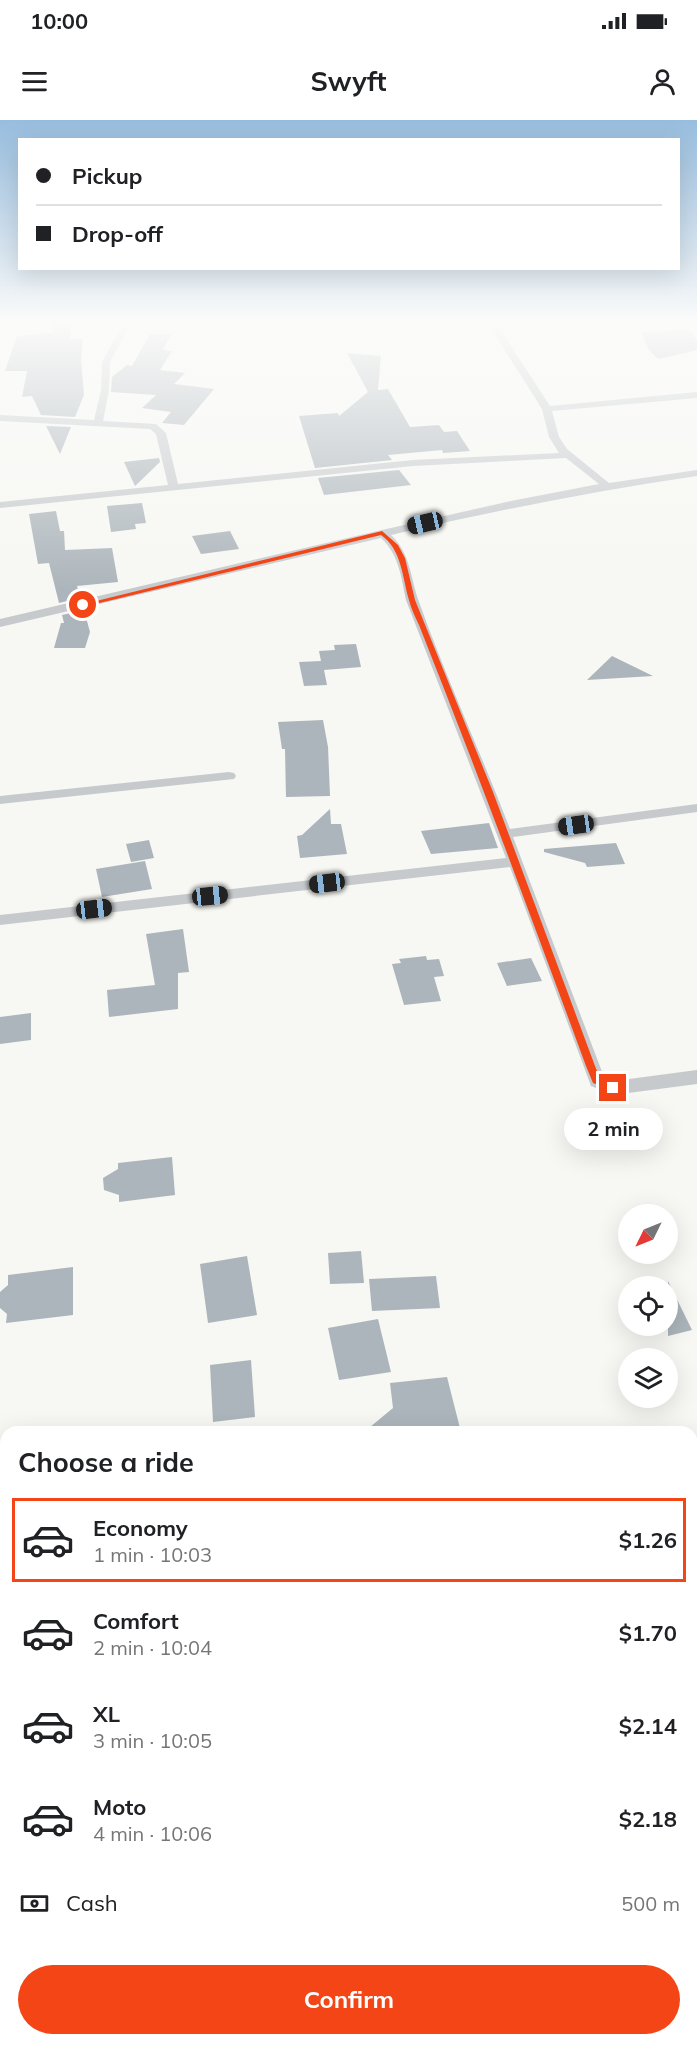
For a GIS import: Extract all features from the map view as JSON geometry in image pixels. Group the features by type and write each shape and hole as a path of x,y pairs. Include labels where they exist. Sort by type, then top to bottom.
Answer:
{"street":[{"path":"99,422 101,410"},
{"path":"547,410 554,437 568,455 607,486"},
{"path":"0,418 148,424 158,428 161,433 174,487"},
{"path":"0,505 413,463 568,455"},
{"path":"0,623 500,506 697,472"},
{"path":"382,533 396,546 402,558 412,600 515,862 597,1081 613,1088 697,1077"},
{"path":"0,800 229,776"},
{"path":"504,834 697,808"},
{"path":"0,920 515,862"}],"building":[{"path":"39,410 78,410 75,417 41,415"},
{"path":"155,410 197,410 184,425 162,423 171,412"},
{"path":"346,410 400,410 410,427 439,425 444,432 457,431 470,451 443,453 442,450 388,455 392,460 315,468 299,416 338,413 339,416"},
{"path":"46,426 71,427 60,454"},
{"path":"159,458 160,462 135,486 124,462"},
{"path":"399,470 411,485 324,495 318,478"},
{"path":"142,503 146,523 135,524 136,529 111,532 107,506"},
{"path":"56,511 60,531 64,531 65,550 112,548 118,582 77,586 80,598 59,603 49,563 38,564 29,514"},
{"path":"230,531 239,549 201,554 192,536"},
{"path":"84,610 90,632 85,648 54,648 61,623 64,623 62,615"},
{"path":"356,644 361,667 324,670 327,685 304,686 299,662 321,661 319,651 335,650 334,645"},
{"path":"612,656 653,676 587,680"},
{"path":"323,720 328,747 330,796 286,797 285,749 282,749 278,722"},
{"path":"330,809 331,824 341,824 347,854 300,858 297,836 302,835"},
{"path":"489,823 498,848 431,854 421,831"},
{"path":"149,840 154,858 131,862 126,844"},
{"path":"616,843 625,864 587,867 585,863 544,852 544,849"},
{"path":"145,861 152,889 102,897 96,869"},
{"path":"183,929 189,972 178,973 178,1009 109,1017 107,990 155,985 146,934"},
{"path":"426,956 427,960 439,959 444,976 434,977 441,1001 404,1005 392,964 401,963 399,959"},
{"path":"531,958 542,981 507,986 497,963"},
{"path":"31,1013 31,1040 0,1044 0,1017"},
{"path":"172,1157 175,1195 119,1202 119,1195 104,1190 103,1178 118,1169 118,1163"},
{"path":"361,1251 364,1283 330,1284 328,1253"},
{"path":"247,1256 257,1315 208,1323 200,1264"},
{"path":"73,1267 73,1315 6,1323 7,1314 0,1308 0,1292 8,1285 8,1275"},
{"path":"436,1276 440,1308 372,1311 369,1279"},
{"path":"678,1301 692,1330 678,1334"},
{"path":"378,1319 391,1372 339,1380 328,1328"},
{"path":"251,1360 255,1417 213,1422 210,1365"},
{"path":"447,1377 459,1426 371,1426 393,1408 390,1383"}],"route":[{"path":"83,605 382,533 387,537 396,546 402,558 412,600 489,792 590,1066 597,1081 613,1088"}]}
